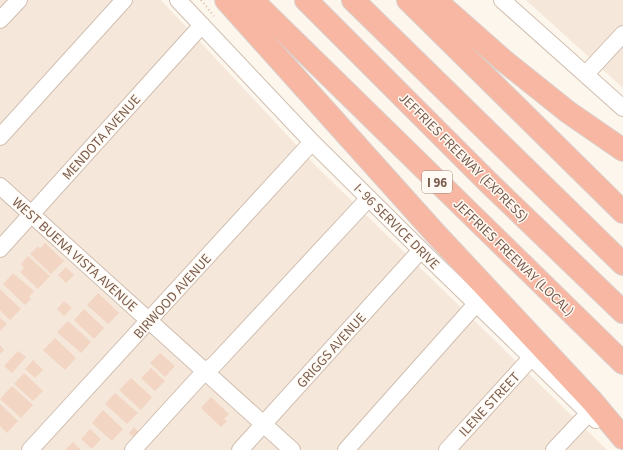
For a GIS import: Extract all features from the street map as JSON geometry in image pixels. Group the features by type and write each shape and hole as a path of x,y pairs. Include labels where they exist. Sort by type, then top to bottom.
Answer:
{"highway":[{"path":"226,0 435,233 592,401 623,438"},
{"name":"JEFFRIES FREEWAY (LOCAL)","path":"252,0 623,363"},
{"name":"JEFFRIES FREEWAY (EXPRESS)","path":"306,0 484,177 623,312"},
{"path":"353,0 623,264"},
{"path":"408,0 623,212"},
{"path":"435,0 503,60 568,112 623,150"}],"street":[{"path":"0,20 18,0"},
{"path":"0,137 124,0"},
{"name":"I- 96 SERVICE DRIVE","path":"178,0 312,142 531,358 623,446"},
{"path":"502,0 623,108"},
{"name":"MENDOTA AVENUE","path":"0,249 202,25"},
{"path":"586,74 623,34"},
{"name":"BIRWOOD AVENUE","path":"30,450 312,142"},
{"name":"WEST BUENA VISTA AVENUE","path":"0,186 292,450"},
{"path":"133,450 205,371 214,365 369,198"},
{"name":"GRIGGS AVENUE","path":"240,450 421,250"},
{"path":"346,450 476,304"},
{"name":"ILENE STREET","path":"447,450 531,358"},
{"path":"554,450 588,412"}],"shaded area":[{"path":"0,0 161,0 316,166 607,450 0,450"},
{"path":"526,0 623,0 623,88"}],"building":[{"path":"45,243 64,261 51,274 30,254 38,246 40,249"},
{"path":"28,256 50,276 38,289 20,272 24,268 21,264"},
{"path":"66,267 74,275 66,283 58,275"},
{"path":"13,273 34,291 29,297 31,299 25,305 3,284"},
{"path":"0,289 21,309 10,320 0,310"},
{"path":"98,293 119,313 108,324 87,305"},
{"path":"64,301 72,308 64,316 57,309"},
{"path":"84,309 104,328 94,339 74,320"},
{"path":"0,318 7,324 0,331"},
{"path":"68,321 91,342 81,353 57,332"},
{"path":"55,338 76,358 65,370 43,350"},
{"path":"0,345 4,350 0,354"},
{"path":"18,351 26,357 12,373 4,366"},
{"path":"160,353 175,366 165,377 150,363"},
{"path":"33,360 43,370 35,378 25,369"},
{"path":"151,368 165,381 155,391 141,378"},
{"path":"24,373 43,391 33,401 14,384"},
{"path":"131,378 152,397 141,410 119,390"},
{"path":"12,386 33,405 21,418 0,399"},
{"path":"115,393 138,413 127,424 105,404"},
{"path":"211,397 229,414 224,419 227,421 221,427 201,408"},
{"path":"0,404 18,421 7,433 0,426"},
{"path":"103,410 123,429 112,441 92,423"},
{"path":"134,427 142,435 137,440 129,433"},
{"path":"90,429 101,439 92,449 81,439"},
{"path":"73,442 81,450 65,450"}]}
